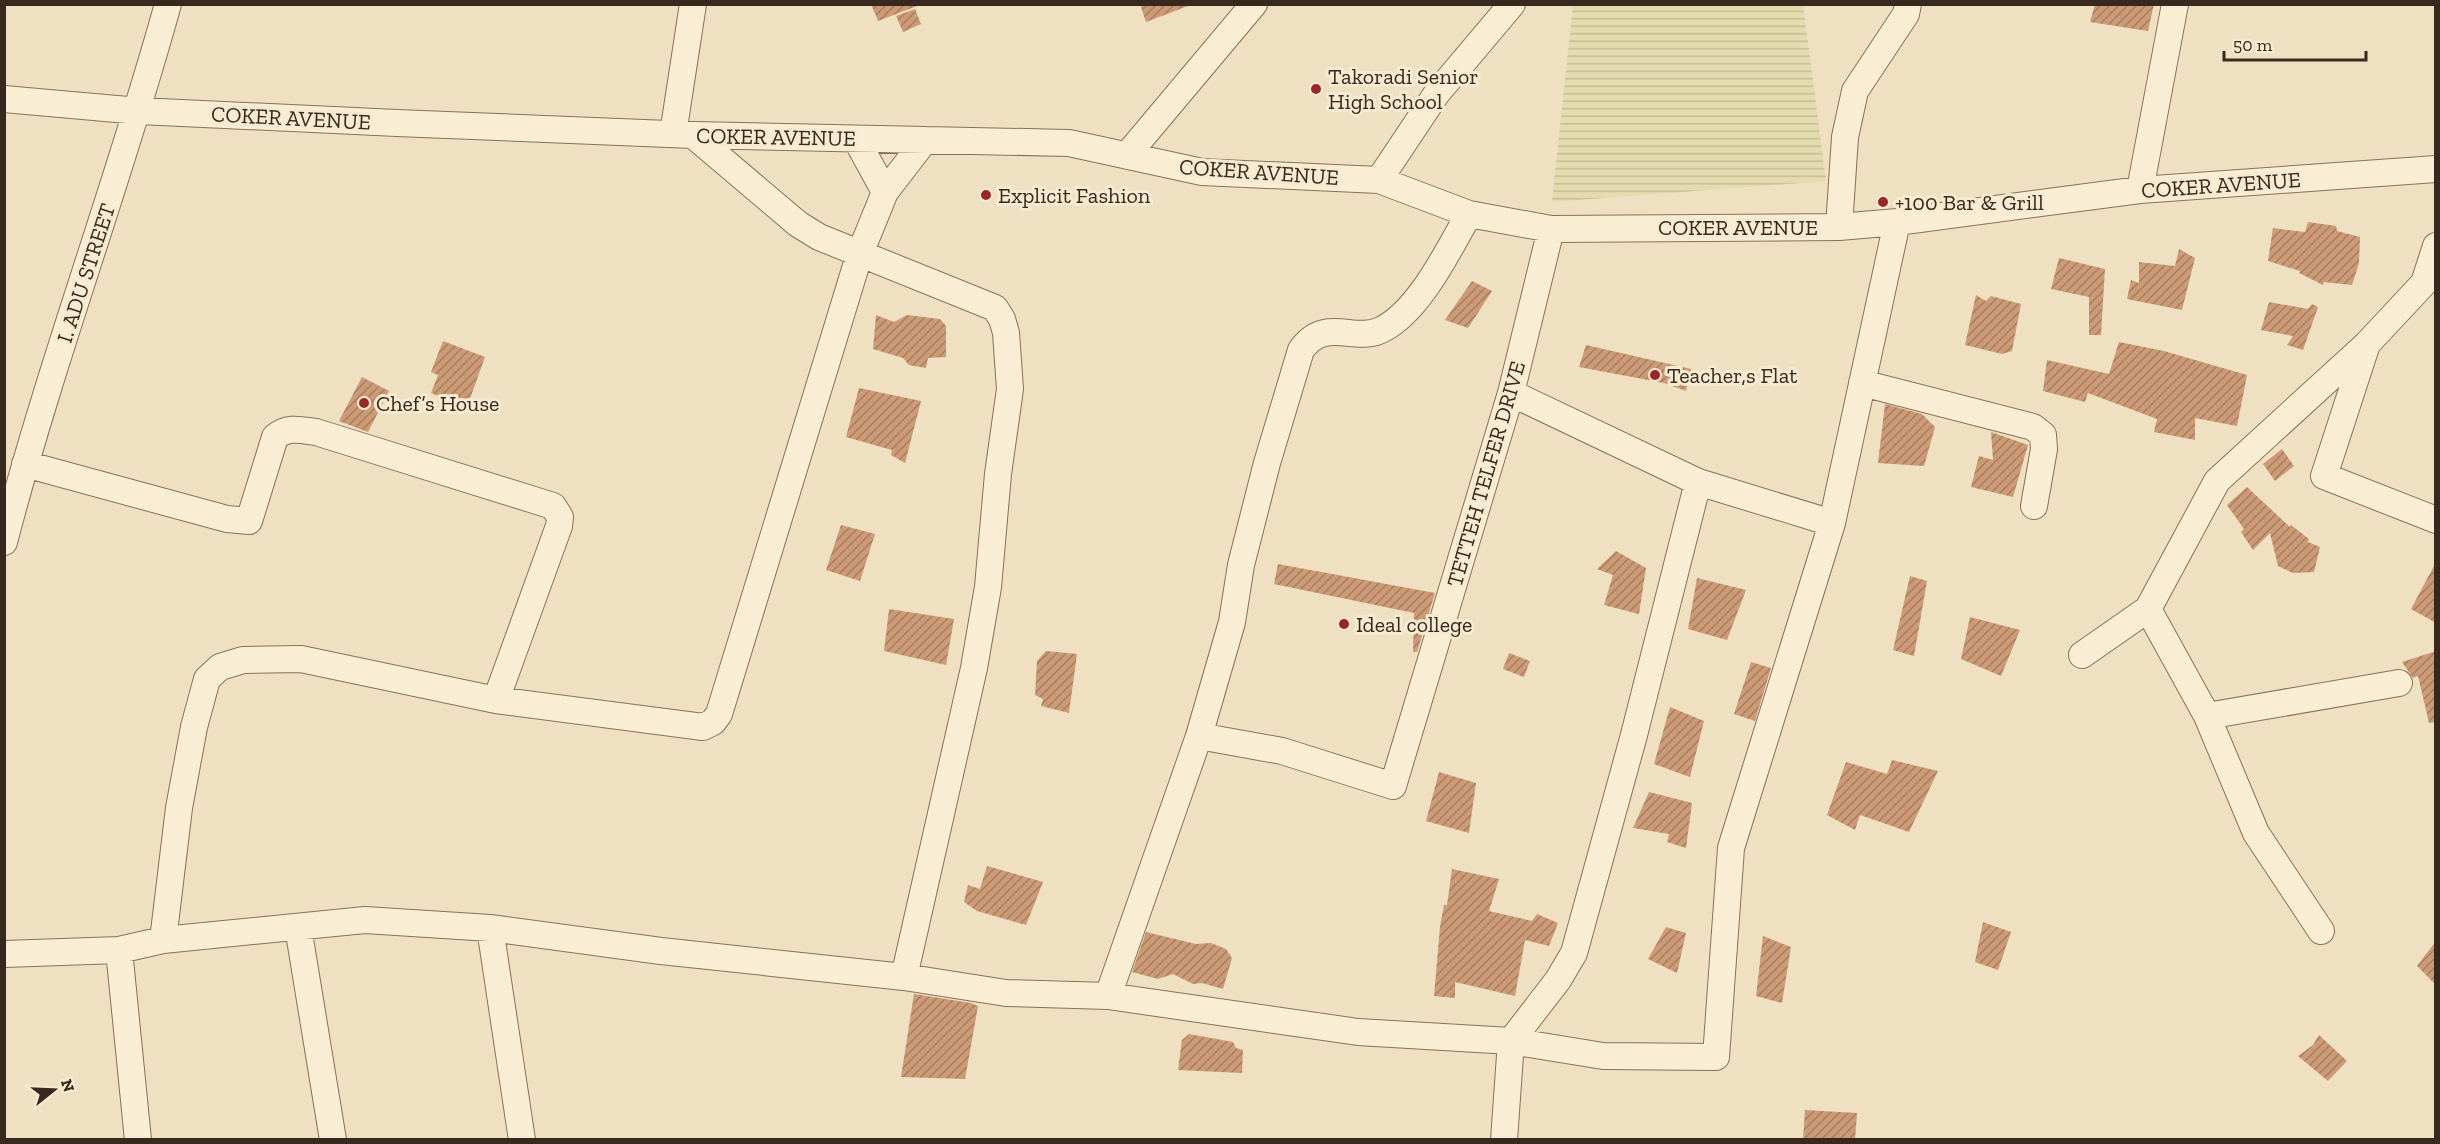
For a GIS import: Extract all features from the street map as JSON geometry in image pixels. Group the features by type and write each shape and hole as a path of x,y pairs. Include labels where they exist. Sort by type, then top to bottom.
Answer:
{"street":[{"name":"I. ADU STREET","path":"4,542 25,464 139,111 168,4"},
{"path":"693,4 683,134 798,224 859,256 995,308 1002,319 1006,333 1010,389 998,474 988,587 974,668 904,977"},
{"path":"1128,154 1254,4"},
{"path":"1379,180 1437,93 1512,4"},
{"path":"1839,226 1845,138 1855,92 1906,14 1908,4"},
{"path":"2140,190 2175,4"},
{"name":"COKER AVENUE","path":"4,99 139,111 683,134 1069,143 1128,154 1202,172 1379,180 1469,214 1551,229 1839,226 1897,222 2140,190 2436,169"},
{"path":"856,139 885,192"},
{"path":"163,940 179,808 194,727 207,679 220,667 243,660 301,659 496,700 703,727 713,722 719,714 859,256 885,192 925,140"},
{"path":"1108,996 1199,736 1232,622 1241,564 1267,463 1301,350 1308,339 1318,334 1378,332 1388,327 1428,285 1469,214"},
{"path":"4,954 119,950 163,940 365,920 490,928 661,951 904,977 1006,993 1108,996 1358,1032 1511,1041 1603,1056 1716,1057 1731,848 1832,523 1897,222"},
{"name":"TETTEH TELFER DRIVE","path":"1199,736 1282,751 1393,786 1511,393 1551,229"},
{"path":"2082,655 2148,609 2217,481 2367,344 2424,283 2436,246"},
{"path":"2367,344 2325,476 2436,520"},
{"path":"1862,383 2033,427 2043,435 2044,449 2034,506"},
{"path":"1511,393 1698,482 1832,523"},
{"path":"25,464 227,519 249,521 275,436 282,431 293,429 316,432 554,506 560,517 559,526 496,700"},
{"path":"1504,1140 1511,1041 1558,980 1574,953 1634,735 1698,482"},
{"path":"2148,609 2207,716 2256,833 2321,931"},
{"path":"2207,716 2399,683"},
{"path":"298,927 333,1140"},
{"path":"490,928 522,1140"},
{"path":"119,950 138,1140"}],"shaded area":[{"path":"1573,5 1803,5 1826,181 1552,202"}],"building":[{"path":"871,4 916,4 917,6 878,21"},
{"path":"1140,4 1188,4 1188,6 1146,22"},
{"path":"2095,4 2154,4 2148,31 2090,22"},
{"path":"915,9 921,24 903,32 896,16"},
{"path":"2308,222 2336,226 2337,231 2360,237 2359,263 2352,285 2324,282 2323,285 2299,273 2300,271 2268,261 2273,228 2305,232"},
{"path":"2179,249 2195,258 2182,310 2127,299 2131,280 2139,283 2139,262 2175,266"},
{"path":"2059,258 2105,269 2101,335 2089,335 2089,297 2051,289"},
{"path":"1472,281 1492,291 1468,328 1445,320"},
{"path":"1976,295 1986,301 1991,296 2021,304 2012,351 2002,354 1965,345"},
{"path":"2269,302 2308,309 2312,304 2318,307 2303,350 2287,345 2293,336 2261,330"},
{"path":"876,315 894,322 907,315 940,319 946,326 946,357 928,358 926,368 909,365 903,358 873,349"},
{"path":"443,341 485,357 467,407 431,393 438,375 431,372"},
{"path":"2119,342 2164,351 2247,375 2237,426 2195,418 2195,440 2154,432 2157,419 2088,393 2085,402 2043,391 2047,360 2109,374"},
{"name":"Teacher,s Flat","path":"1586,345 1691,369 1686,391 1664,383 1579,367"},
{"path":"362,377 389,391 368,432 339,421"},
{"path":"859,388 921,401 905,463 891,455 892,450 846,437"},
{"path":"1885,404 1922,414 1935,427 1924,466 1878,463"},
{"path":"1991,432 2028,445 2013,497 1971,487 1979,456 1993,460"},
{"path":"2282,449 2294,466 2275,481 2263,464"},
{"path":"2247,487 2290,527 2291,525 2309,539 2308,542 2320,547 2314,572 2293,573 2278,566 2270,533 2253,550 2241,532 2244,529 2227,505"},
{"path":"841,525 875,534 860,581 826,570"},
{"path":"1616,551 1646,568 1639,614 1604,605 1613,575 1597,569"},
{"path":"2436,562 2436,623 2411,609"},
{"path":"1278,564 1435,593 1417,652 1413,652 1414,613 1274,584"},
{"path":"1910,576 1927,581 1914,656 1893,650"},
{"path":"1697,578 1746,590 1727,640 1688,629"},
{"path":"889,609 954,619 946,665 884,651"},
{"path":"1970,617 2020,630 2001,676 1961,659"},
{"path":"1046,651 1077,654 1069,713 1041,706 1043,699 1035,695 1037,661"},
{"path":"2436,651 2436,722 2429,723 2418,676 2413,678 2402,662"},
{"path":"1509,653 1530,661 1524,677 1503,669"},
{"path":"1751,662 1771,668 1755,721 1734,714"},
{"path":"1670,707 1704,721 1690,777 1654,764"},
{"path":"1892,760 1938,771 1909,832 1860,815 1855,830 1827,815 1846,762 1887,774"},
{"path":"1439,772 1476,783 1469,833 1426,821"},
{"path":"1649,792 1692,803 1686,848 1667,842 1669,834 1633,828"},
{"path":"987,866 1043,882 1026,925 977,911 964,902 968,885 980,889"},
{"path":"1452,869 1499,879 1489,911 1532,921 1537,914 1558,923 1549,946 1525,940 1515,996 1455,982 1455,998 1434,996 1440,927 1444,905 1447,905"},
{"path":"1983,922 2011,932 1998,970 1975,962"},
{"path":"1666,927 1686,933 1677,973 1648,959"},
{"path":"1146,932 1196,944 1211,943 1226,949 1232,958 1223,989 1202,983 1193,984 1173,974 1158,979 1132,972"},
{"path":"1763,936 1791,947 1782,1003 1756,996"},
{"path":"2436,941 2436,985 2417,966"},
{"path":"914,994 978,1006 965,1079 901,1077"},
{"path":"1189,1034 1233,1042 1236,1048 1243,1050 1242,1073 1178,1070 1182,1040"},
{"path":"2319,1035 2347,1061 2328,1081 2298,1056 2313,1045"},
{"path":"1805,1110 1857,1113 1855,1140 1803,1140"}],"place":[{"name":"Takoradi Senior High School","path":"1316,89"},
{"name":"Explicit Fashion","path":"986,195"},
{"name":"+100 Bar & Grill","path":"1883,202"},
{"name":"Teacher,s Flat","path":"1655,375"},
{"name":"Chef’s House","path":"364,403"},
{"name":"Ideal college","path":"1344,624"}]}
